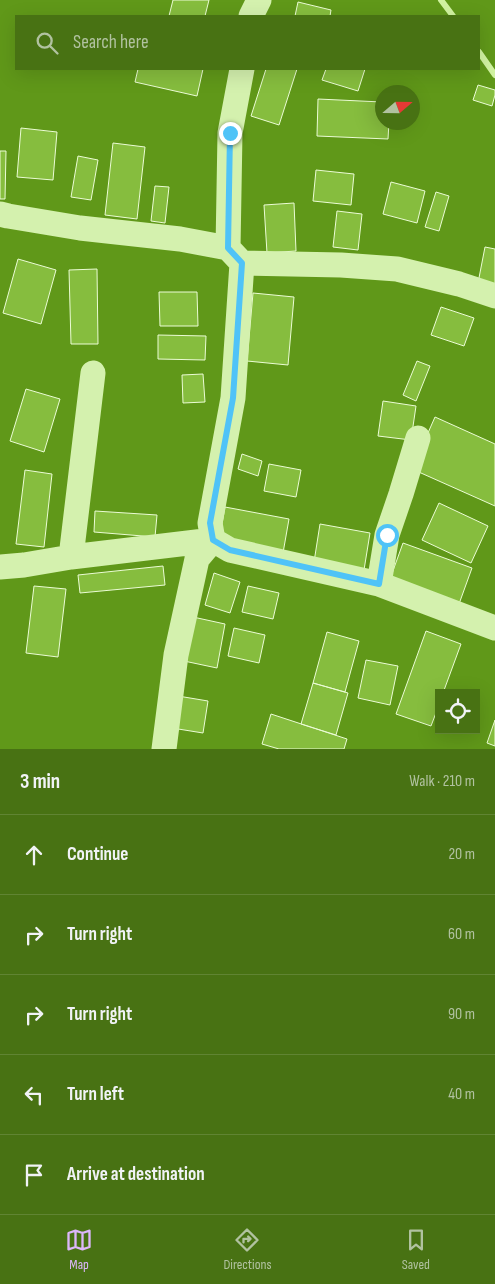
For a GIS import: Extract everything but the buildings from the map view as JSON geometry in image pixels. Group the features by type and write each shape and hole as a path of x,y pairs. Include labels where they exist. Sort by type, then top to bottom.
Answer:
{"street":[{"path":"252,15 259,0"},
{"path":"164,749 176,655 197,560 213,540 210,523 233,398 235,256 230,133 242,70"},
{"path":"0,214 80,228 180,239 235,256 396,269 459,284 495,296"},
{"path":"71,557 93,373"},
{"path":"379,584 387,535 418,438"},
{"path":"0,567 213,540 230,550 379,584 495,628"}],"waterway":[{"path":"441,0 452,15"},
{"path":"480,53 495,75"}],"route":[{"path":"230,133 228,248 242,263 233,398 210,523 213,540 230,550 379,584 387,535"}]}
